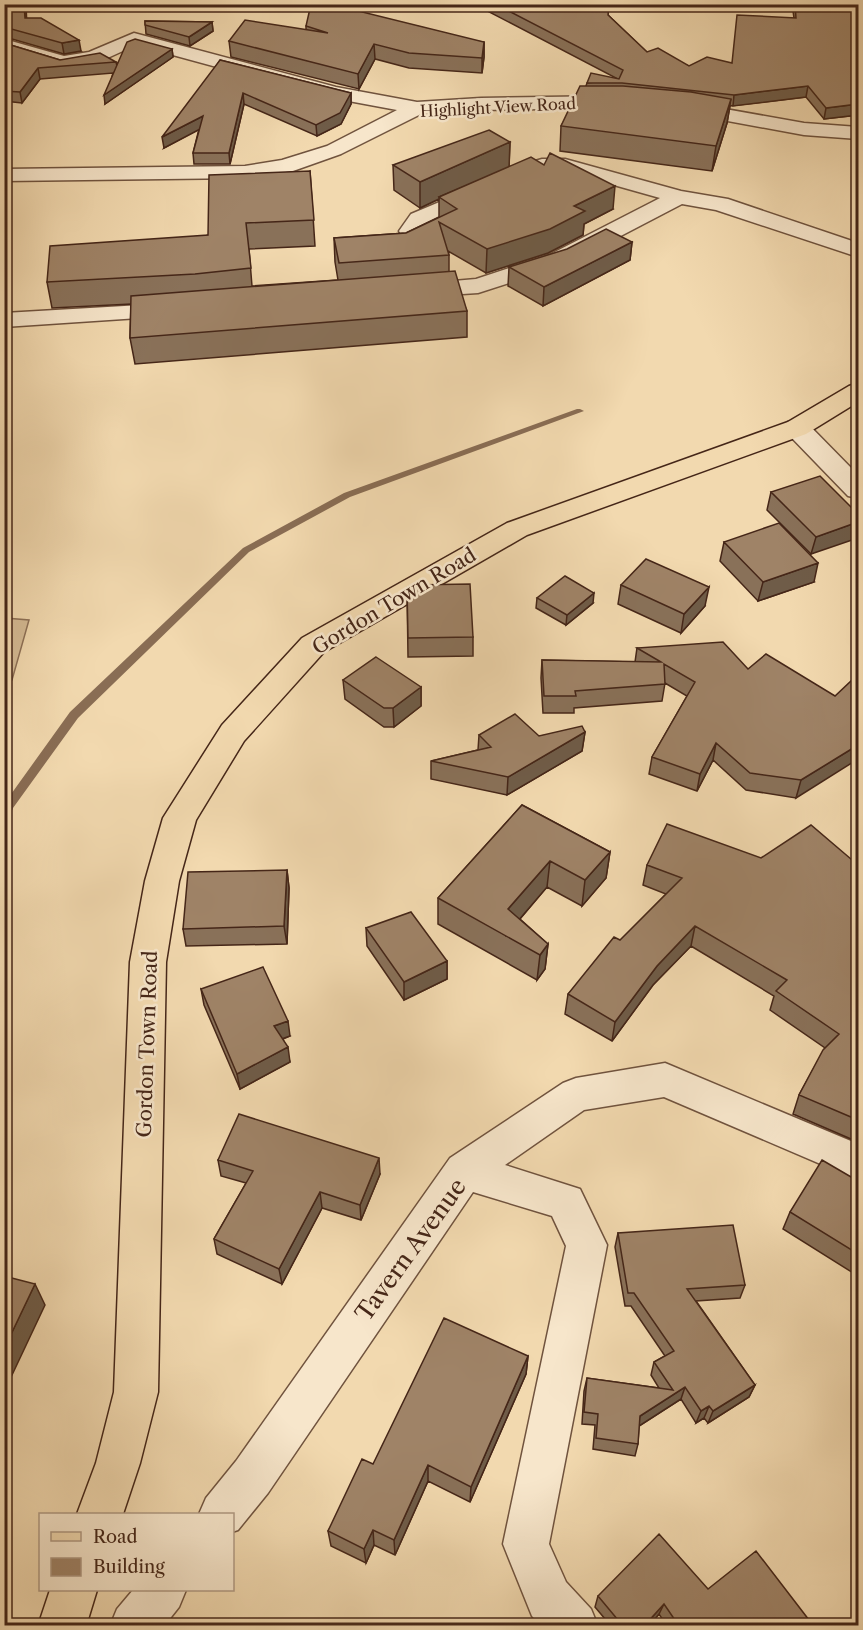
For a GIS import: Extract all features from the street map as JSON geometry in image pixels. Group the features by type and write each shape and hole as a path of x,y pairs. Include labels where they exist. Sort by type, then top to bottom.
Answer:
{"main road":[{"name":"Gordon Town Road","path":"101,1513 118,1463 136,1392 147,974 152,939 162,882 180,818 232,733 313,645 517,529 797,428 858,391"},
{"path":"62,1626 74,1591"}],"street":[{"path":"4,45 63,62 94,57 134,39 334,93 417,108"},
{"name":"Highlight View Road","path":"4,175 245,172 285,166 334,150 417,108 480,104 632,103"},
{"path":"666,106 804,129 858,133"},
{"path":"522,173 543,165 565,165 679,197 720,204 858,250"},
{"path":"410,231 420,219 502,182"},
{"path":"399,291 478,286 557,260 679,197"},
{"path":"4,320 199,309"},
{"path":"797,428 858,490"},
{"path":"464,1171 576,1095 665,1080 858,1162"},
{"name":"Tavern Avenue","path":"224,1513 252,1477 464,1171 566,1202 587,1245 526,1544 549,1599 574,1626"},
{"path":"134,1626 161,1591"}],"shaded area":[{"path":"5,618 29,620 12,680 5,679"}],"building":[{"path":"4,4 24,4 25,18 41,18 79,40 62,43 4,27"},
{"path":"311,4 330,4 484,42 482,58 409,53 374,44 358,74 229,41 245,20 328,33 306,26"},
{"path":"495,4 609,4 608,15 647,52 658,48 689,66 707,57 732,63 737,15 796,18 795,4 858,4 858,104 826,108 808,86 734,95 622,83 587,83 591,73 619,79 623,70"},
{"path":"145,21 212,22 189,37 145,25"},
{"path":"135,39 172,49 104,95 127,42"},
{"path":"4,43 60,60 100,53 116,62 38,68 20,92 4,91"},
{"path":"220,60 351,93 340,113 316,125 243,93 229,153 193,153 203,116 162,137"},
{"path":"580,86 623,86 691,92 731,99 716,146 561,126"},
{"path":"489,130 510,142 420,182 393,165"},
{"path":"550,153 615,186 574,206 585,211 550,229 487,249 439,222 449,255 339,263 334,238 406,233 457,209 439,197 531,157 544,165"},
{"path":"310,171 314,220 246,223 251,268 195,274 47,282 50,246 208,235 209,175"},
{"path":"606,229 632,242 544,287 509,267 567,249"},
{"path":"455,271 467,311 130,338 131,296"},
{"path":"820,476 853,509 858,505 858,522 816,537 771,492"},
{"path":"779,523 818,563 763,582 724,542"},
{"path":"646,559 709,587 684,614 621,585"},
{"path":"565,576 594,593 567,615 537,598"},
{"path":"470,584 473,637 408,638 407,588 411,585"},
{"path":"723,642 748,669 766,654 835,696 851,681 858,685 858,745 801,780 750,773 716,743 700,774 652,757 695,682 664,664 665,684 575,691 576,696 544,696 542,660 661,662 637,648"},
{"path":"376,657 421,687 393,708 384,708 343,680"},
{"path":"515,714 539,736 582,726 585,732 508,777 431,761 491,747 479,735"},
{"path":"522,805 610,852 585,880 550,861 508,909 548,944 540,955 438,898"},
{"path":"667,824 761,858 811,825 858,865 858,950 854,953 858,956 858,1120 799,1095 823,1050 839,1034 776,991 787,980 695,926 657,966 615,1022 568,994 614,937 620,940 682,878 647,865"},
{"path":"287,870 284,926 183,929 188,872"},
{"path":"411,912 447,961 404,982 366,928"},
{"path":"263,967 288,1021 274,1026 288,1047 237,1074 201,989"},
{"path":"239,1114 379,1158 360,1205 320,1192 279,1269 214,1239 253,1171 218,1160"},
{"path":"822,1160 858,1181 858,1254 790,1212"},
{"path":"733,1225 745,1285 687,1289 755,1385 713,1411 709,1406 701,1411 685,1387 640,1416 638,1444 596,1438 598,1414 584,1412 587,1378 673,1390 654,1362 674,1351 634,1293 628,1293 618,1233"},
{"path":"4,1276 35,1284 4,1349"},
{"path":"444,1318 528,1356 471,1487 428,1465 394,1540 373,1530 364,1549 328,1531 362,1459 373,1464"},
{"path":"659,1534 708,1589 756,1551 809,1620 802,1626 679,1626 664,1604 644,1626 623,1626 598,1596"}],"waterway":[{"path":"4,818 8,807 74,715 246,550 347,495 580,411"}]}
